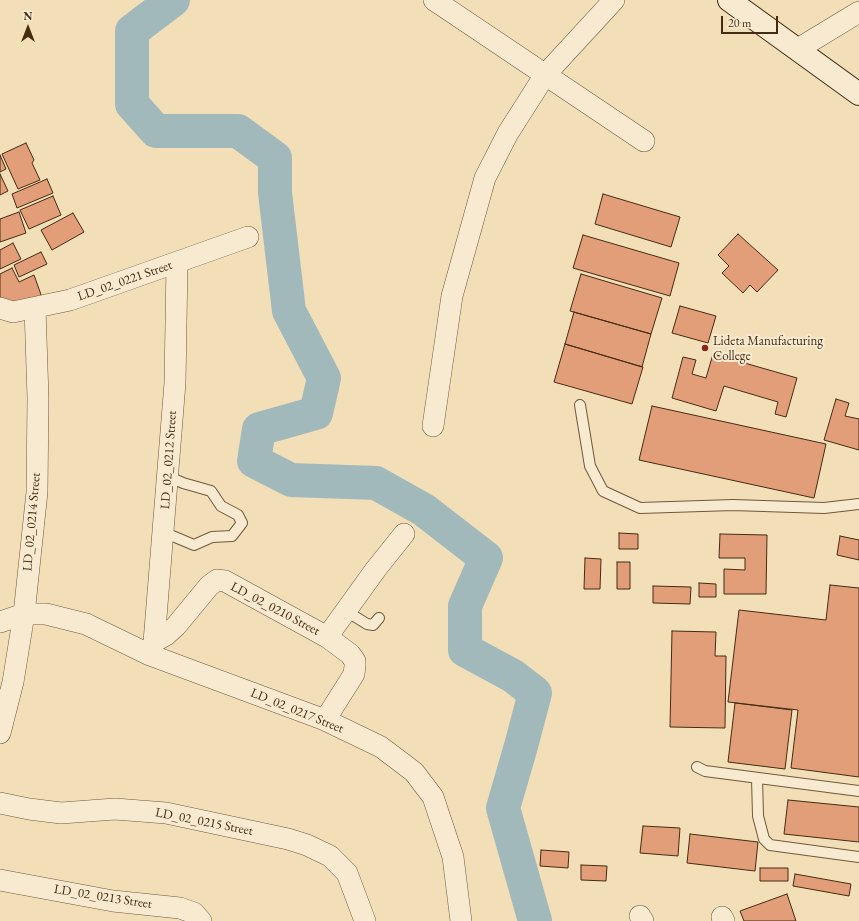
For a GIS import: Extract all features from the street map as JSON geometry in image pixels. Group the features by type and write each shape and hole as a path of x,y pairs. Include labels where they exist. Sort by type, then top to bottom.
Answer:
{"main road":[{"path":"729,0 859,94"}],"street":[{"path":"434,0 644,141"},
{"path":"433,426 452,296 485,178 508,133 545,75 614,0"},
{"path":"798,49 859,12"},
{"name":"LD_02_0221 Street","path":"0,308 13,312 70,300 248,237"},
{"name":"LD_02_0212 Street","path":"152,648 175,383 177,263"},
{"name":"LD_02_0214 Street","path":"0,733 13,682 24,614 37,492 38,398 35,308"},
{"name":"LD_02_0210 Street","path":"327,637 404,534"},
{"name":"LD_02_0210 Street","path":"152,648 176,626 209,586 217,580 225,581 327,637 350,654 355,661 354,674 325,720"},
{"name":"LD_02_0217 Street","path":"0,622 24,614 46,614 86,624 152,648 325,720 381,747 414,772 433,797 453,857 462,921"},
{"name":"LD_02_0215 Street","path":"0,802 29,809 61,812 115,809 166,813 288,839 307,845 330,856 347,873 365,921"},
{"name":"LD_02_0213 Street","path":"0,880 113,901 180,908 194,913 201,921"}],"lane":[{"path":"580,405 590,466 603,491 640,508 733,505 824,508 859,504"},
{"path":"163,532 194,545 212,537 232,536 242,523 238,515 221,506 211,491 183,483 167,476"},
{"path":"346,611 367,624 373,624 379,618"},
{"path":"697,766 705,771 859,791"},
{"path":"757,778 758,816 764,839 770,845 859,857"}],"building":[{"path":"26,143 34,160 32,163 40,180 18,189 2,154"},
{"path":"0,155 6,169 0,172"},
{"path":"0,174 8,191 0,195"},
{"path":"47,179 53,193 17,208 12,194"},
{"path":"603,194 680,217 671,247 595,224"},
{"path":"53,196 61,215 29,229 20,210"},
{"path":"19,212 26,233 0,242 0,219"},
{"path":"73,213 84,232 52,250 41,230"},
{"path":"738,234 778,270 757,292 750,285 743,293 722,273 729,266 718,255"},
{"path":"583,235 679,263 670,296 573,268"},
{"path":"13,243 21,259 0,269 0,250"},
{"path":"41,252 47,264 19,277 14,265"},
{"path":"12,268 19,282 34,275 44,303 0,306 0,274"},
{"path":"581,274 662,298 651,334 570,311"},
{"path":"680,306 716,316 708,343 672,333"},
{"path":"574,312 651,334 642,367 565,344"},
{"path":"565,344 643,367 632,404 554,382"},
{"path":"713,354 797,378 786,417 775,414 778,402 724,386 716,411 672,398 683,357 696,360 692,374 706,378"},
{"path":"836,399 849,403 845,416 859,419 859,450 824,440"},
{"path":"652,406 826,444 814,498 639,460"},
{"path":"619,533 638,534 638,549 619,549"},
{"path":"720,534 767,535 766,594 724,594 724,569 745,570 745,558 719,558"},
{"path":"840,536 859,540 859,560 837,555"},
{"path":"585,558 601,559 600,589 584,589"},
{"path":"617,562 630,562 630,589 617,589"},
{"path":"699,583 716,584 716,597 699,597"},
{"path":"830,585 859,588 859,777 791,768 798,710 728,702 739,610 826,620"},
{"path":"653,586 691,587 690,604 653,603"},
{"path":"672,631 716,632 715,656 726,656 725,728 670,727"},
{"path":"735,703 792,710 785,769 728,762"},
{"path":"788,800 859,807 859,842 784,834"},
{"path":"643,826 680,828 678,856 640,853"},
{"path":"690,834 758,842 755,871 687,863"},
{"path":"541,850 569,852 568,868 540,866"},
{"path":"581,865 607,866 606,881 581,880"},
{"path":"760,868 788,868 788,881 760,881"},
{"path":"795,874 851,884 849,896 793,886"},
{"path":"787,894 796,921 744,921 740,911"}],"waterway":[{"path":"173,0 132,31 132,104 156,131 238,131 275,158 275,193 289,311 324,378 316,413 259,429 254,461 291,480 376,483 424,510 486,558 465,606 465,650 513,676 535,693 503,808 535,921"}],"place":[{"name":"Lideta Manufacturing College","path":"705,348"}]}
